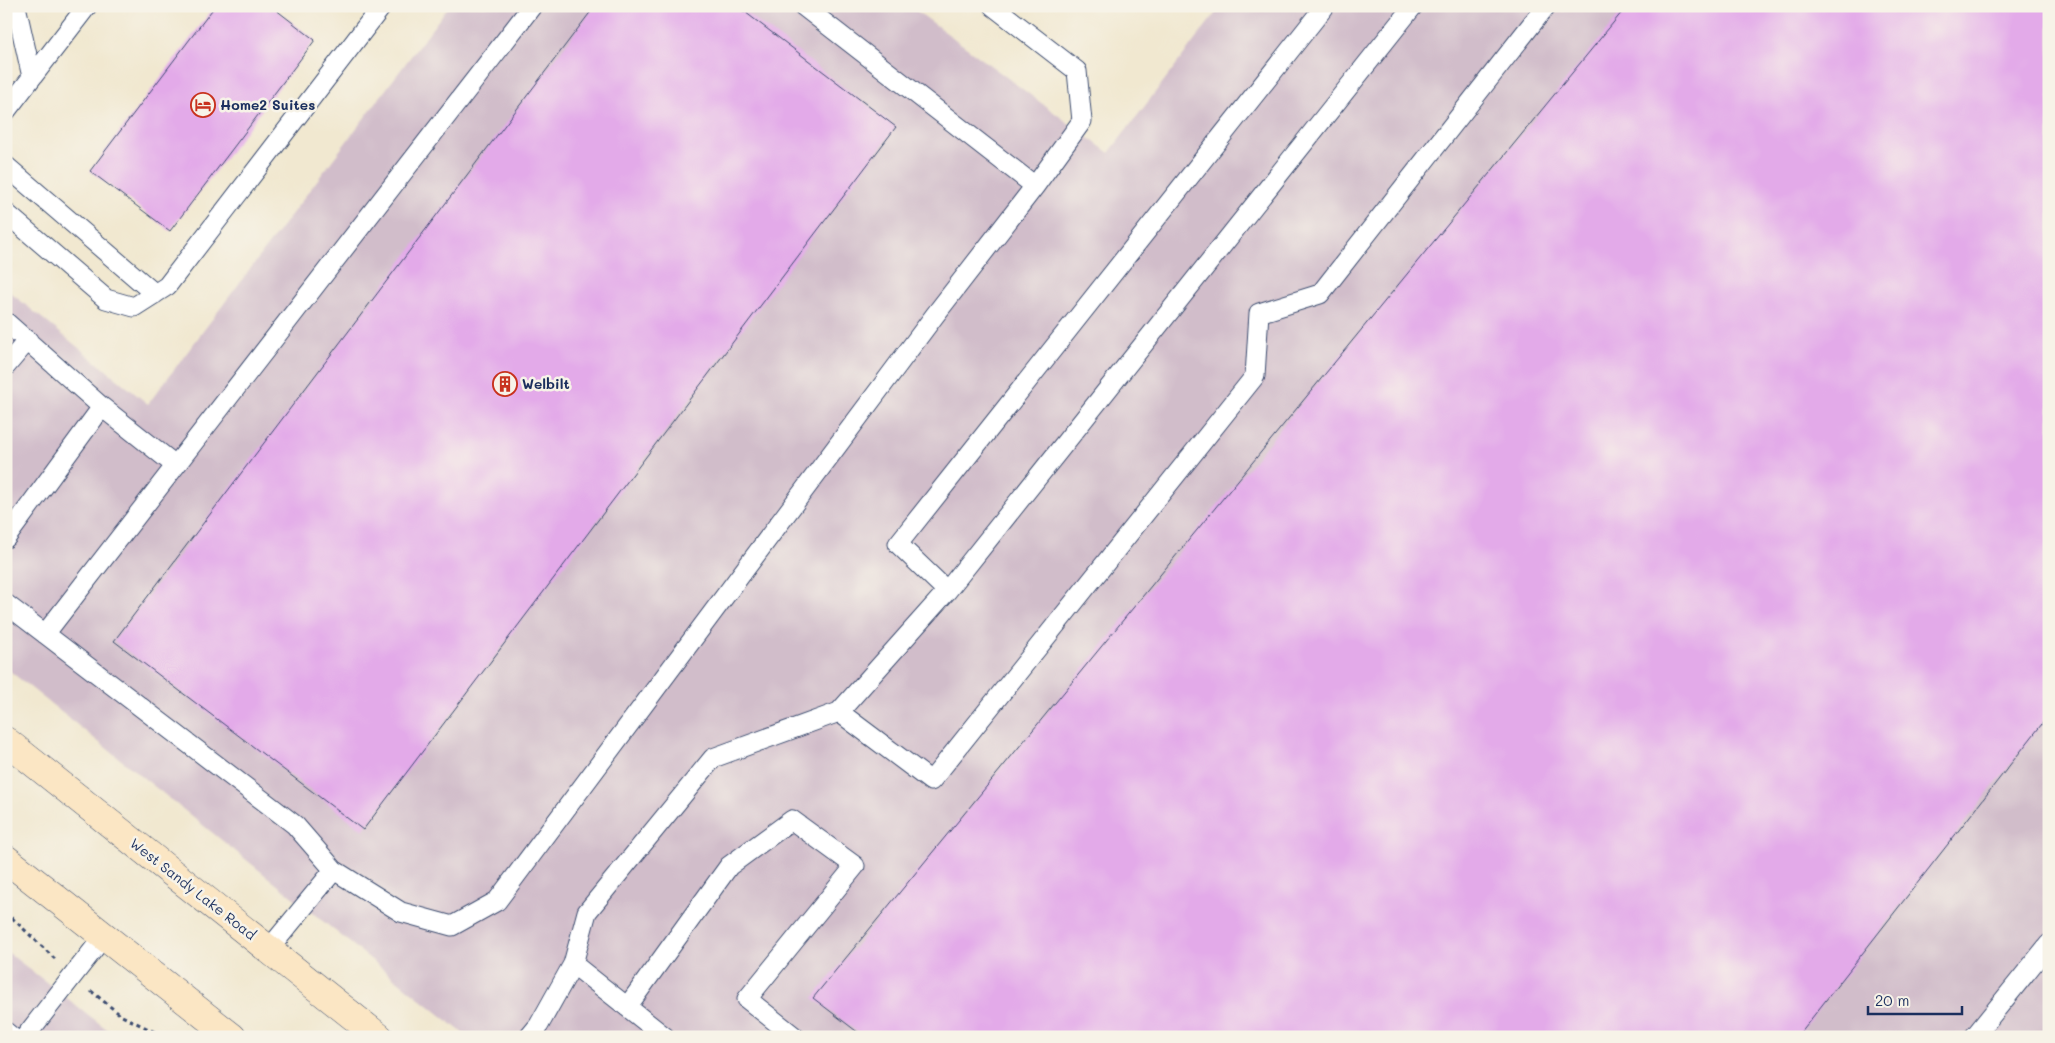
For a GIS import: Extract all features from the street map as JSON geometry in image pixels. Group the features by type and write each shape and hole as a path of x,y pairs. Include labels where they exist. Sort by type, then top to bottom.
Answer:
{"main road":[{"name":"West Sandy Lake Road","path":"6,741 379,1037"},
{"path":"6,859 232,1037"}],"lane":[{"path":"16,6 32,77"},
{"path":"6,112 87,6"},
{"path":"6,213 106,299 134,307 167,286 382,6"},
{"path":"45,634 532,6"},
{"path":"803,6 1034,186"},
{"path":"6,604 295,826 334,870 402,912 452,926 497,901 1082,121 1077,71 993,6"},
{"path":"947,591 898,544 1325,6"},
{"path":"529,1037 538,1025 573,964 587,912 713,758 839,712 947,591 1413,6"},
{"path":"839,712 932,781 1255,376 1259,313 1320,294 1546,6"},
{"path":"6,166 155,294"},
{"path":"6,322 102,407 175,465"},
{"path":"6,366 28,340"},
{"path":"6,538 102,407"},
{"path":"627,1006 729,866 792,820 855,866 748,999 796,1037"},
{"path":"269,949 334,870"},
{"path":"25,1037 104,936"},
{"path":"1974,1037 2049,944"},
{"path":"573,964 665,1037"},
{"path":"6,1032 12,1037"}],"shaded area":[{"path":"449,6 910,6 1109,153 1221,6 2049,6 2049,1037 468,1037 6,668 6,289 148,404"},
{"path":"6,951 117,1037 6,1037"}],"building":[{"name":"Home2 Suites","path":"215,6 271,6 315,40 170,231 90,171"},
{"name":"Welbilt","path":"595,6 737,6 896,127 363,830 114,641"},
{"path":"1627,6 2049,6 2049,715 1797,1037 864,1037 813,998"}],"place":[{"name":"Home2 Suites","path":"203,105"},
{"name":"Welbilt","path":"505,384"}]}
